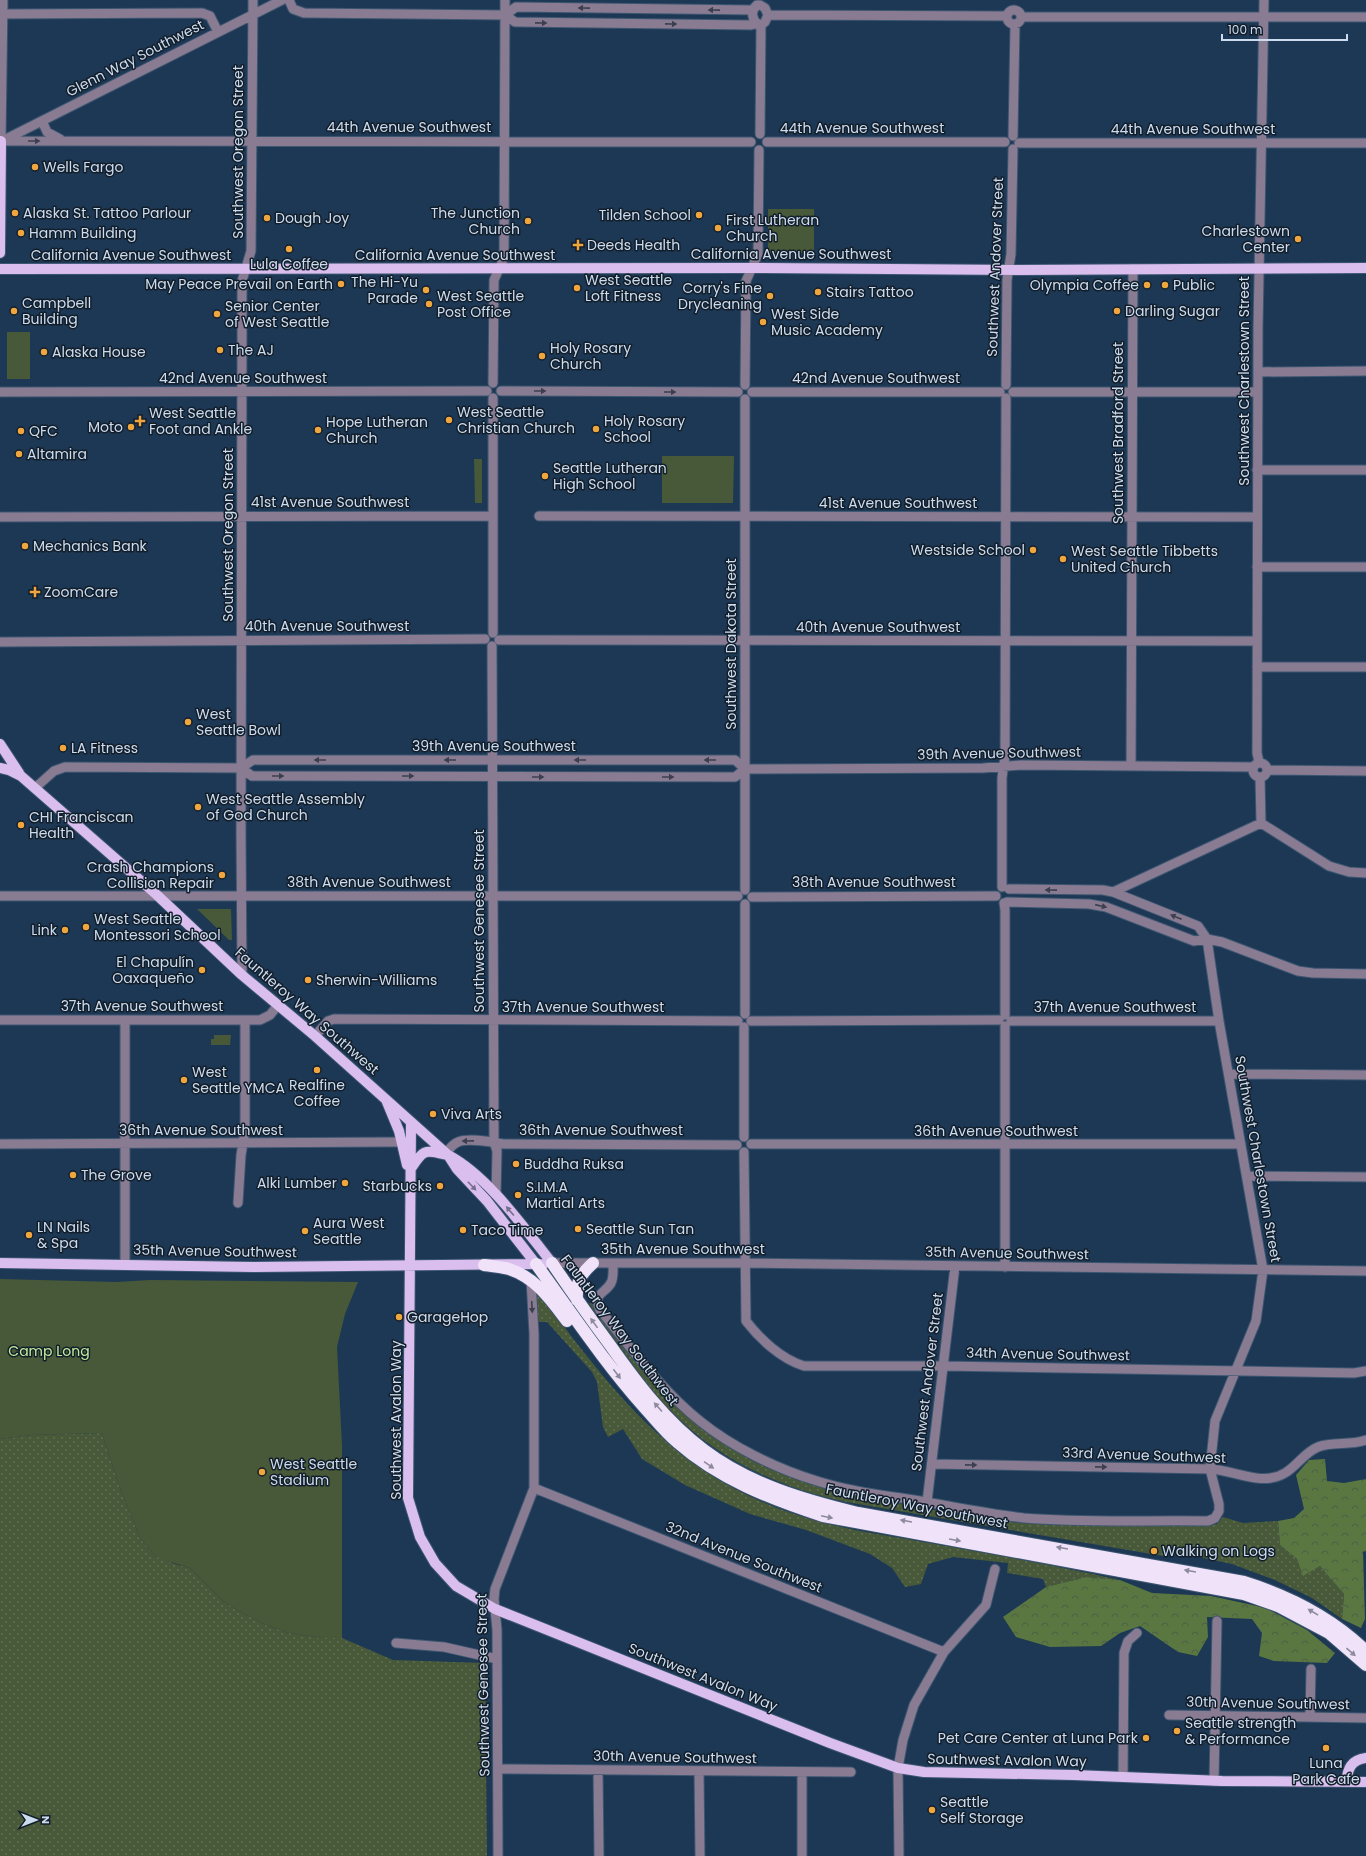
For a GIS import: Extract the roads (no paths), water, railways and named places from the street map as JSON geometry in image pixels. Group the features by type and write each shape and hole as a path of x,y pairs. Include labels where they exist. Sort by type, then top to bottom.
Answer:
{"highway":[{"name":"Fauntleroy Way Southwest","path":"552,1263 577,1300 648,1396 673,1424 706,1451 742,1473 773,1488 806,1500 858,1513 967,1531 1244,1582 1284,1596 1312,1610 1341,1636"},
{"path":"577,1300 576,1288 579,1278 594,1263"},
{"name":"Fauntleroy Way Southwest","path":"536,1264 627,1388 665,1431 678,1443 746,1488 782,1503 823,1516 1237,1592 1278,1606 1341,1636"},
{"path":"484,1265 509,1269 531,1280 552,1301 573,1328 599,1350"},
{"path":"1341,1636 1366,1650"},
{"path":"1341,1636 1366,1665"}],"main road":[{"path":"0,141 0,253"},
{"name":"California Avenue Southwest","path":"0,269 245,270 751,268 1009,270 1366,268"},
{"path":"0,744 21,776"},
{"name":"Fauntleroy Way Southwest","path":"0,768 9,770 21,776 157,895 242,975 315,1036 447,1154 463,1163 496,1195 552,1263"},
{"name":"Southwest Avalon Way","path":"387,1100 402,1142 411,1180"},
{"name":"Southwest Avalon Way","path":"411,1122 412,1148 408,1498 420,1537 435,1563 456,1586 495,1609 830,1743 898,1768 924,1772 1214,1781 1366,1782"},
{"path":"402,1142 412,1148"},
{"path":"411,1169 420,1154 425,1152 447,1154"},
{"name":"Fauntleroy Way Southwest","path":"447,1154 457,1169 487,1200 536,1264"},
{"name":"35th Avenue Southwest","path":"0,1263 126,1263 253,1266 410,1266 552,1263"},
{"path":"1346,1782 1349,1766 1352,1763 1366,1758"}],"street":[{"path":"0,141 3,0"},
{"name":"Southwest Oregon Street","path":"242,975 242,281 251,251 253,0"},
{"name":"Glenn Way Southwest","path":"0,141 282,0"},
{"path":"289,0 293,9 304,13 505,15 515,22 751,25 765,22 768,15 765,8 758,5 516,7 505,15"},
{"path":"501,391 498,397 490,395 489,386 493,384 494,280 504,258 505,0"},
{"path":"1015,0 1015,10"},
{"name":"Southwest Charlestown Street","path":"1256,765 1258,268 1262,143 1264,0"},
{"path":"758,5 753,18 759,24 760,134"},
{"path":"1018,20 1020,12 1015,10 1009,11 1007,16 1009,22 1018,20 1366,16"},
{"path":"2,14 202,13 210,16 218,32"},
{"path":"768,15 1007,16"},
{"name":"Southwest Andover Street","path":"1006,394 1001,387 1006,385 1007,280 1011,254 1018,20"},
{"name":"44th Avenue Southwest","path":"42,121 44,128 50,135 67,141"},
{"path":"760,134 765,137 767,142 763,149 759,150 753,148 751,142 753,137 760,134"},
{"name":"44th Avenue Southwest","path":"767,142 1005,142 1008,138 1015,142 1366,143"},
{"name":"44th Avenue Southwest","path":"0,141 252,140 751,142"},
{"path":"745,384 746,281 758,254 759,150"},
{"name":"Southwest Bradford Street","path":"1131,766 1132,269"},
{"path":"1258,372 1366,371"},
{"path":"493,384 499,386 501,391"},
{"path":"745,384 750,387 748,395 740,397 738,392 740,386 745,384"},
{"path":"501,391 738,392"},
{"name":"42nd Avenue Southwest","path":"0,392 242,392 490,395"},
{"name":"42nd Avenue Southwest","path":"748,395 1258,392"},
{"path":"1005,1266 1005,903 1012,896 1006,888 1002,778 1005,756 1006,394"},
{"name":"Southwest Genesee Street","path":"490,395 495,640 493,760 493,1021 496,1195"},
{"name":"Southwest Dakota Street","path":"745,890 745,517 748,395"},
{"path":"1257,470 1366,470"},
{"name":"41st Avenue Southwest","path":"0,517 492,516"},
{"name":"41st Avenue Southwest","path":"539,516 1257,517"},
{"path":"1257,567 1366,567"},
{"name":"40th Avenue Southwest","path":"0,642 485,639 487,644 495,640 1006,642 1257,641"},
{"path":"1257,667 1366,667"},
{"name":"39th Avenue Southwest","path":"35,788 54,771 65,767 242,768 253,760 735,760 745,769"},
{"path":"1265,764 1267,770 1265,775 1260,777 1254,774 1256,765 1265,764"},
{"name":"39th Avenue Southwest","path":"242,768 252,776 735,777 745,769 982,768 1021,765 1256,765"},
{"path":"1267,770 1366,771"},
{"path":"1260,777 1261,824"},
{"path":"1261,824 1329,866 1349,872 1366,873"},
{"path":"1113,892 1261,824"},
{"path":"1207,938 1198,926 1113,892 1103,890 997,889 996,896 999,902 1090,904 1106,907 1194,941 1207,938 1222,942 1298,971 1313,973 1366,974"},
{"path":"745,890 750,892 752,896 750,902 745,904 740,902 738,896 739,893 745,890"},
{"name":"38th Avenue Southwest","path":"0,896 738,896"},
{"name":"38th Avenue Southwest","path":"752,896 996,896"},
{"path":"744,1137 745,904"},
{"name":"Southwest Charlestown Street","path":"1207,938 1219,1021 1263,1270 1256,1321 1215,1421 1210,1469 1219,1504 1215,1518"},
{"name":"37th Avenue Southwest","path":"0,1020 260,1020 266,1018 278,1005"},
{"path":"126,1020 126,1263"},
{"path":"238,1204 242,1144 245,1131 245,1020"},
{"name":"37th Avenue Southwest","path":"315,1036 328,1021 334,1020 1219,1021"},
{"path":"1228,1074 1366,1075"},
{"path":"744,1137 749,1139 751,1144 749,1150 744,1152 739,1150 737,1145 738,1139 744,1137"},
{"name":"36th Avenue Southwest","path":"447,1154 459,1141 494,1142 503,1144 737,1145"},
{"name":"36th Avenue Southwest","path":"0,1144 242,1144 402,1142"},
{"name":"36th Avenue Southwest","path":"751,1144 1241,1144"},
{"path":"744,1152 745,1263"},
{"path":"1247,1176 1366,1177"},
{"name":"35th Avenue Southwest","path":"552,1263 745,1263 1366,1271"},
{"name":"Fauntleroy Way Southwest","path":"613,1263 611,1283 602,1292 598,1299 600,1310 669,1392 700,1421 739,1447 787,1471 819,1482 858,1491 971,1510 1030,1518 1208,1521 1215,1518"},
{"name":"34th Avenue Southwest","path":"745,1263 746,1320 752,1328 782,1356 804,1366 943,1366 1354,1373 1366,1371"},
{"name":"Southwest Andover Street","path":"927,1502 955,1266"},
{"name":"Southwest Genesee Street","path":"498,1856 498,1659 495,1589 534,1488 534,1334 531,1280"},
{"name":"33rd Avenue Southwest","path":"932,1464 1224,1469 1251,1477 1272,1477 1284,1474 1318,1447 1328,1445 1356,1444 1366,1440"},
{"name":"32nd Avenue Southwest","path":"534,1488 944,1652"},
{"path":"899,1856 898,1768 903,1740 914,1705 944,1652 986,1606 995,1569"},
{"path":"1214,1781 1217,1621"},
{"path":"1122,1777 1124,1653 1128,1641 1137,1633"},
{"path":"396,1643 444,1647 498,1659"},
{"path":"1310,1717 1311,1669"},
{"name":"30th Avenue Southwest","path":"1170,1715 1366,1718"},
{"name":"30th Avenue Southwest","path":"498,1769 851,1772"},
{"path":"598,1770 599,1856"},
{"path":"699,1771 700,1856"},
{"path":"802,1772 802,1856"}],"place":[{"name":"Wells Fargo","path":"35,167"},
{"name":"Alaska St. Tattoo Parlour","path":"15,213"},
{"name":"Tilden School","path":"699,215"},
{"name":"Dough Joy","path":"267,218"},
{"name":"The Junction Church","path":"528,221"},
{"name":"First Lutheran Church","path":"718,228"},
{"name":"Hamm Building","path":"21,233"},
{"name":"Charlestown Center","path":"1298,239"},
{"name":"Deeds Health","path":"578,245"},
{"name":"Lula Coffee","path":"289,249"},
{"name":"May Peace Prevail on Earth","path":"341,284"},
{"name":"Olympia Coffee","path":"1147,285"},
{"name":"Public","path":"1165,285"},
{"name":"West Seattle Loft Fitness","path":"577,288"},
{"name":"The Hi-Yu Parade","path":"426,290"},
{"name":"Stairs Tattoo","path":"818,292"},
{"name":"Corry's Fine Drycleaning","path":"770,296"},
{"name":"West Seattle Post Office","path":"429,304"},
{"name":"Campbell Building","path":"14,311"},
{"name":"Darling Sugar","path":"1117,311"},
{"name":"Senior Center of West Seattle","path":"217,314"},
{"name":"West Side Music Academy","path":"763,322"},
{"name":"The AJ","path":"220,350"},
{"name":"Alaska House","path":"44,352"},
{"name":"Holy Rosary Church","path":"542,356"},
{"name":"West Seattle Christian Church","path":"449,420"},
{"name":"West Seattle Foot and Ankle","path":"140,421"},
{"name":"Moto","path":"131,427"},
{"name":"Holy Rosary School","path":"596,429"},
{"name":"Hope Lutheran Church","path":"318,430"},
{"name":"QFC","path":"21,431"},
{"name":"Altamira","path":"19,454"},
{"name":"Seattle Lutheran High School","path":"545,476"},
{"name":"Mechanics Bank","path":"25,546"},
{"name":"Westside School","path":"1033,550"},
{"name":"West Seattle Tibbetts United Church","path":"1063,559"},
{"name":"ZoomCare","path":"35,592"},
{"name":"West Seattle Bowl","path":"188,722"},
{"name":"LA Fitness","path":"63,748"},
{"name":"West Seattle Assembly of God Church","path":"198,807"},
{"name":"CHI Franciscan Health","path":"21,825"},
{"name":"Crash Champions Collision Repair","path":"222,875"},
{"name":"West Seattle Montessori School","path":"86,927"},
{"name":"Link","path":"65,930"},
{"name":"El Chapulín Oaxaqueño","path":"202,970"},
{"name":"Sherwin-Williams","path":"308,980"},
{"name":"Realfine Coffee","path":"317,1070"},
{"name":"West Seattle YMCA","path":"184,1080"},
{"name":"Viva Arts","path":"433,1114"},
{"name":"Buddha Ruksa","path":"516,1164"},
{"name":"The Grove","path":"73,1175"},
{"name":"Alki Lumber","path":"345,1183"},
{"name":"Starbucks","path":"440,1186"},
{"name":"S.I.M.A Martial Arts","path":"518,1195"},
{"name":"Seattle Sun Tan","path":"578,1229"},
{"name":"Taco Time","path":"463,1230"},
{"name":"Aura West Seattle","path":"305,1231"},
{"name":"LN Nails & Spa","path":"29,1235"},
{"name":"GarageHop","path":"399,1317"},
{"name":"West Seattle Stadium","path":"262,1472"},
{"name":"Walking on Logs","path":"1154,1551"},
{"name":"Seattle strength & Performance","path":"1177,1731"},
{"name":"Pet Care Center at Luna Park","path":"1146,1738"},
{"name":"Luna Park Cafe","path":"1326,1748"},
{"name":"Seattle Self Storage","path":"932,1810"}],"park label":[{"name":"Camp Long","path":"49,1351"}]}
